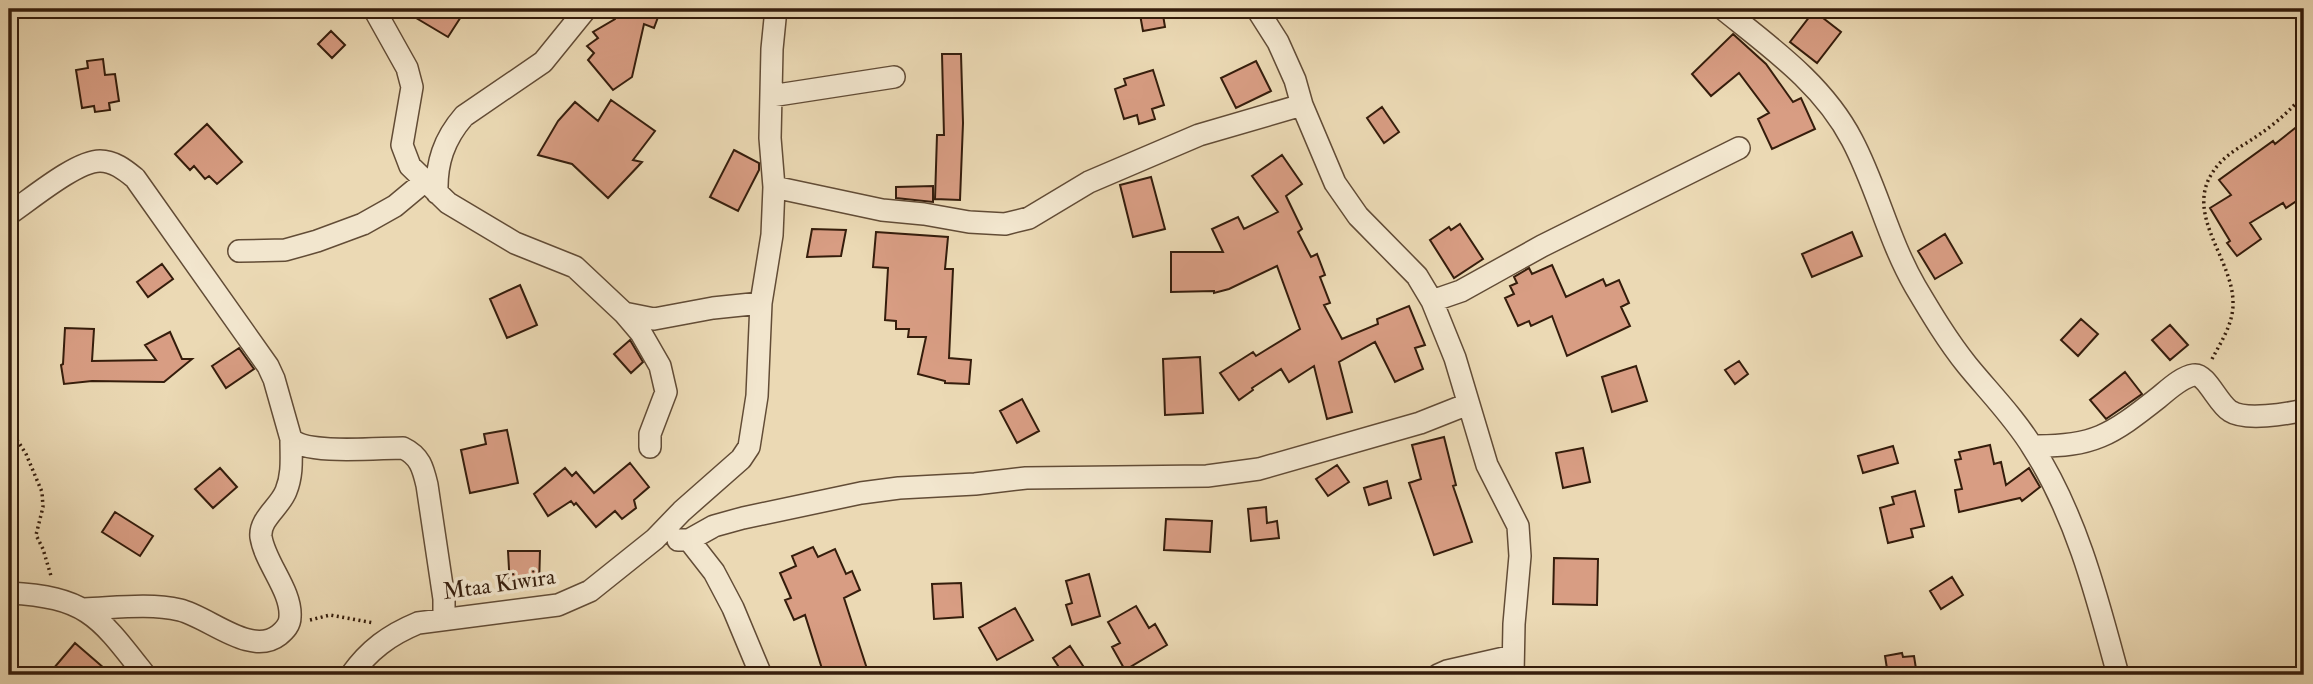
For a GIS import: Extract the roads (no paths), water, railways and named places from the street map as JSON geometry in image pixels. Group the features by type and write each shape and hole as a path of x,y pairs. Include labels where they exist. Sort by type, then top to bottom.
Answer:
{"street":[{"path":"374,9 407,68 412,87 402,145 410,166 448,203 515,243 575,267 624,313 660,366 666,392 650,434 650,447"},
{"path":"239,251 285,250 317,241 363,223 431,187 438,162 457,123 543,62 586,9"},
{"name":"Mtaa Kiwira","path":"351,675 377,645 398,631 418,623 558,606 590,591 655,539 682,511 741,459 749,447 757,396 761,303 772,235 774,187 770,138 772,49 776,9"},
{"path":"1257,9 1278,42 1296,80 1302,106 1335,183 1357,216 1418,276 1432,302 1455,358 1491,477 1518,526 1520,556 1513,666 1447,671 1438,675"},
{"path":"1723,9 1795,67 1824,97 1851,137 1867,170 1891,237 1913,283 1964,362 2032,446 2067,513 2084,555 2118,675"},
{"path":"771,96 894,77"},
{"path":"774,187 882,210 1005,224 1029,218 1089,182 1199,135 1302,106"},
{"path":"1432,302 1461,291 1542,246 1740,148"},
{"path":"9,214 82,165 100,161 120,166 135,178 268,366 290,439 291,476 285,495 264,522 261,537 286,597 290,617 287,627 277,636 266,641 249,640 178,609 84,609"},
{"path":"624,313 654,319 713,308 761,303"},
{"path":"2032,446 2081,443 2104,437 2128,422 2178,382 2198,374 2220,402 2238,415 2271,415 2304,410"},
{"path":"655,539 689,540 714,526 743,518 861,493 899,488 1026,478 1207,476 1259,469 1420,423 1468,404"},
{"path":"290,439 297,445 313,449 403,448 418,459 423,467 426,485 444,598 444,619"},
{"path":"689,540 714,572 733,608 761,675"},
{"path":"9,593 46,595 84,609 103,623 145,675"}]}
